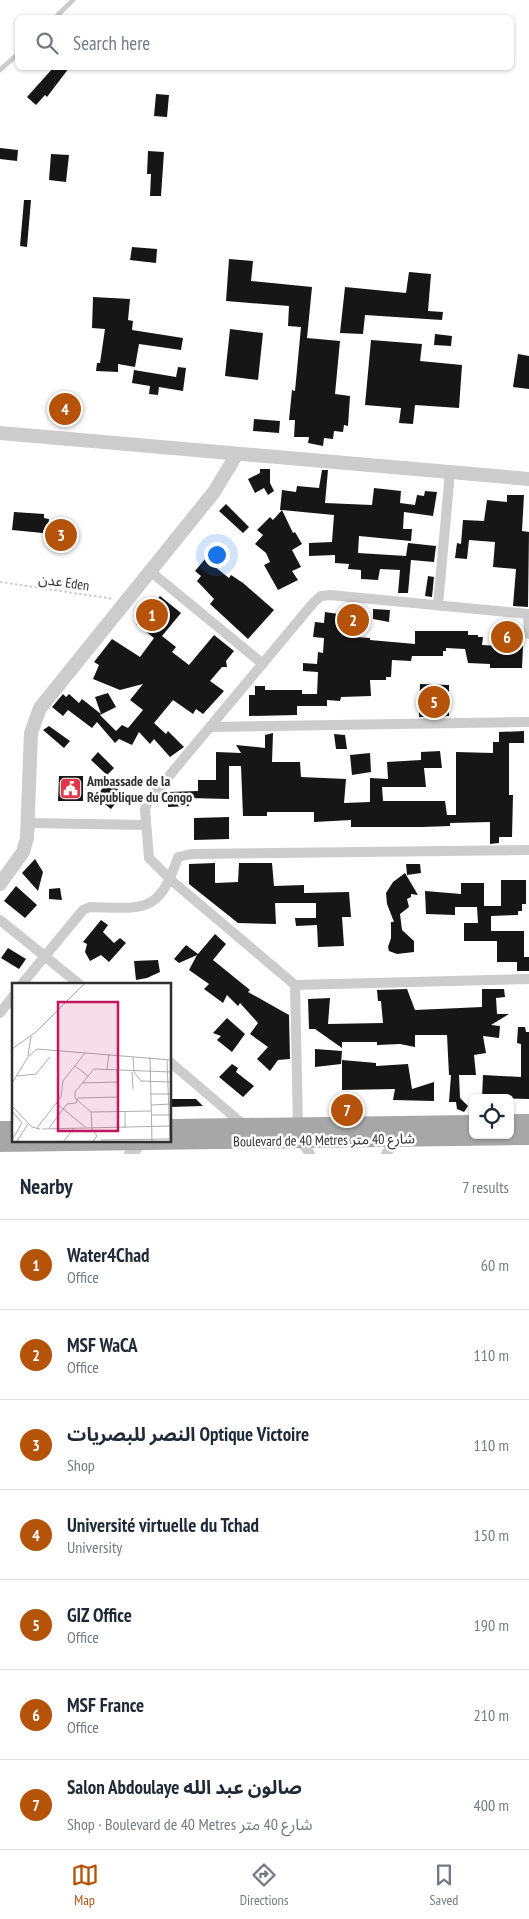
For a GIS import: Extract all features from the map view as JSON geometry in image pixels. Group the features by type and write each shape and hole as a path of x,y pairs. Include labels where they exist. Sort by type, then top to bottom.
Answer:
{"main road":[{"path":"514,1122 529,1122"},
{"name":"Boulevard de 40 Metres شارع 40 متر","path":"399,1132 469,1123"},
{"name":"Boulevard de 40 Metres شارع 40 متر","path":"171,1127 245,1126 299,1134"},
{"name":"Boulevard de 40 Metres شارع 40 متر","path":"0,1144 142,1147 299,1134 399,1132 529,1136"}],"street":[{"path":"0,432 529,479"},
{"path":"0,884 23,852 29,823 31,733 34,720 46,701 214,492 237,454"},
{"path":"438,605 450,472"},
{"path":"150,571 263,664"},
{"path":"529,634 529,614 330,595 321,596 149,800 146,809 149,858 171,880 294,985 529,978"},
{"path":"210,727 529,722"},
{"path":"29,823 146,825"},
{"path":"23,983 83,910 90,907 137,908 155,902 171,880 178,857 191,854 529,850"},
{"path":"0,920 78,983"},
{"path":"294,985 299,1134 310,1154"},
{"path":"0,1013 12,998"},
{"path":"171,1063 245,1126"},
{"path":"386,1154 399,1132"}],"lane":[{"path":"58,15 73,0"},
{"path":"0,70 15,57"}],"path":[{"name":"عدن Eden","path":"0,582 125,601"}],"building":[{"path":"51,70 67,70 47,97 45,95 36,105 27,97"},
{"path":"156,94 169,95 167,117 154,116"},
{"path":"0,148 18,150 17,161 0,159"},
{"path":"148,151 164,152 161,196 150,196 151,174 147,174"},
{"path":"51,154 69,155 66,182 49,180"},
{"path":"24,200 31,200 27,247 20,246"},
{"path":"132,247 157,249 156,263 130,260"},
{"path":"229,259 253,261 251,281 312,287 307,338 340,341 335,394 350,396 348,426 344,425 343,432 334,431 333,439 324,438 323,446 308,443 309,437 294,437 295,420 289,420 292,390 295,391 301,327 288,326 289,306 226,301"},
{"path":"409,272 431,274 428,311 443,312 442,320 365,315 363,334 340,333 345,287 406,293"},
{"path":"93,297 130,299 128,320 133,321 132,330 183,338 181,350 139,344 135,367 118,364 118,372 96,371 97,363 100,363 105,329 92,328"},
{"path":"230,329 263,333 258,380 225,376"},
{"path":"435,334 452,336 451,346 434,345"},
{"path":"371,340 422,344 420,361 462,365 459,408 415,405 413,424 399,423 401,408 365,405"},
{"path":"518,354 529,356 529,389 513,387"},
{"path":"178,367 186,368 183,391 159,387 158,395 149,394 150,386 132,383 134,370 176,377"},
{"path":"254,419 280,421 279,433 253,431"},
{"path":"260,469 270,469 270,483 274,491 268,495 264,488 255,493 248,479 260,473"},
{"path":"322,470 328,470 325,503 372,505 374,488 401,491 400,503 415,505 417,495 424,496 425,491 437,492 433,516 404,512 403,529 412,529 411,541 359,536 358,553 406,556 408,543 436,546 434,562 411,560 408,593 398,593 400,570 380,569 378,580 361,579 361,570 348,569 349,564 335,563 335,555 309,556 309,543 332,542 334,515 280,510 282,490 296,492 297,486 319,488"},
{"path":"507,495 524,495 522,531 529,532 528,607 513,606 516,569 493,567 495,542 469,540 467,559 455,558 457,543 461,544 463,520 484,521 487,500 507,502"},
{"path":"226,504 249,527 243,533 219,511"},
{"path":"282,510 293,533 295,532 302,544 292,550 301,567 292,571 298,580 278,590 264,565 270,562 266,553 255,544 263,535 257,530 270,517 273,520"},
{"path":"14,512 44,514 44,518 49,519 48,530 43,530 43,533 12,530"},
{"path":"205,559 229,578 231,575 243,583 274,610 248,639 210,604 214,599 197,581 201,576 195,571"},
{"path":"428,576 434,577 432,597 425,596"},
{"path":"160,596 181,613 162,636 176,647 172,652 189,665 214,635 234,651 226,661 227,667 222,667 210,681 224,691 203,714 196,709 193,714 173,700 154,723 166,734 168,731 184,747 170,757 154,739 150,744 139,732 132,745 119,739 115,743 97,722 92,728 68,710 63,716 52,707 63,694 66,697 69,694 79,703 82,699 101,714 95,697 108,693 116,707 100,715 116,731 122,725 128,728 143,710 130,700 143,684 120,690 93,679 99,665 94,662 112,639 140,657 154,638 136,624"},
{"path":"373,609 390,610 389,622 373,619"},
{"path":"325,612 358,617 356,637 370,638 370,640 415,644 415,631 468,631 468,635 483,637 482,645 500,646 504,641 511,641 514,646 523,646 522,668 490,668 490,664 468,663 465,649 446,648 446,651 443,651 443,656 412,656 411,661 392,660 391,677 386,677 386,680 370,680 371,696 341,697 340,701 327,700 327,706 297,706 297,715 249,716 249,695 255,695 255,686 265,686 265,690 302,690 302,694 317,694 318,672 303,671 303,663 317,664 318,652 323,653 324,638 313,637 315,622 324,623"},
{"path":"420,684 449,685 449,716 419,717"},
{"path":"49,726 70,741 64,748 43,730"},
{"path":"524,731 524,743 509,743 509,795 513,795 512,837 499,837 499,843 490,844 490,822 450,823 450,826 351,827 351,820 314,822 314,812 267,812 267,816 243,816 241,766 229,766 229,799 188,798 189,806 168,807 168,792 198,791 198,780 216,780 216,752 241,753 236,745 265,748 265,735 273,733 272,762 300,762 301,777 346,779 344,803 370,802 370,778 388,779 387,762 421,760 421,752 440,751 442,768 424,768 426,787 382,787 383,801 445,801 447,815 456,815 456,752 493,753 493,742 499,742 499,732"},
{"path":"334,734 345,735 347,749 336,749"},
{"path":"98,752 114,768 107,775 91,760"},
{"path":"370,753 371,772 352,775 350,755"},
{"name":"Ambassade de la République du Congo","path":"59,776 83,776 83,801 58,801"},
{"path":"108,781 123,794 111,809 96,797"},
{"path":"229,817 229,839 194,840 194,818"},
{"path":"35,859 43,872 38,891 22,873"},
{"path":"215,863 215,883 238,882 239,863 272,863 274,886 304,885 304,893 349,892 351,917 342,917 344,946 318,947 317,925 296,926 295,918 316,918 316,903 275,903 276,924 238,923 189,884 189,864"},
{"path":"406,864 420,864 421,873 407,875"},
{"path":"405,873 418,895 411,894 411,897 407,899 409,907 400,914 402,930 414,941 414,952 397,954 389,951 388,947 391,938 391,922 394,922 387,904 386,893 393,882"},
{"path":"501,880 526,880 526,904 522,904 522,911 518,911 518,915 491,916 491,931 524,931 524,957 529,957 529,971 517,971 517,962 497,962 497,941 464,941 464,923 478,923 477,907 455,907 455,915 426,914 425,891 461,894 461,883 484,883 484,906 501,906"},
{"path":"16,886 37,905 25,918 4,901"},
{"path":"60,888 62,900 49,899 49,889"},
{"path":"101,920 108,925 103,932 114,943 120,938 126,943 109,962 101,955 90,961 85,952 87,944 83,942"},
{"path":"215,934 226,944 213,960 250,990 248,992 289,1015 290,1059 278,1060 270,1071 257,1059 268,1047 250,1034 258,1023 240,1003 238,1006 227,995 223,1003 204,989 209,984 189,970 197,955 179,963 174,959 186,945 198,954"},
{"path":"8,948 26,959 19,969 1,958"},
{"path":"158,960 160,972 147,978 136,980 134,961"},
{"path":"407,989 415,1010 482,1007 482,989 504,989 505,997 496,998 497,1014 509,1014 491,1025 500,1026 499,1038 483,1036 486,1053 474,1055 476,1075 459,1075 460,1098 468,1106 464,1112 457,1109 456,1102 449,1102 451,1075 449,1075 447,1035 415,1035 415,1047 400,1044 377,1045 377,1042 342,1042 342,1048 315,1029 309,1029 308,999 330,998 328,1024 383,1023 381,1001 378,1001 377,990"},
{"path":"227,1018 245,1034 232,1052 217,1040 221,1036 213,1033"},
{"path":"518,1027 525,1027 526,1032 529,1032 529,1099 514,1099 514,1094 482,1094 483,1075 521,1077 521,1044 517,1043"},
{"path":"315,1049 342,1051 341,1064 315,1067"},
{"path":"342,1060 376,1063 376,1066 408,1064 412,1089 434,1082 434,1101 393,1100 395,1089 342,1090"},
{"path":"232,1064 238,1068 236,1072 254,1086 243,1097 219,1077"},
{"path":"171,1099 196,1099 203,1106 171,1107"}],"place":[{"name":"Université virtuelle du Tchad","path":"65,409"},
{"name":"النصر للبصريات Optique Victoire","path":"61,535"},
{"name":"Water4Chad","path":"152,615"},
{"name":"MSF WaCA","path":"353,620"},
{"name":"MSF France","path":"507,637"},
{"name":"GIZ Office","path":"434,702"},
{"name":"Ambassade de la République du Congo","path":"71,789"},
{"name":"Salon Abdoulaye صالون عبد الله","path":"347,1110"}]}
